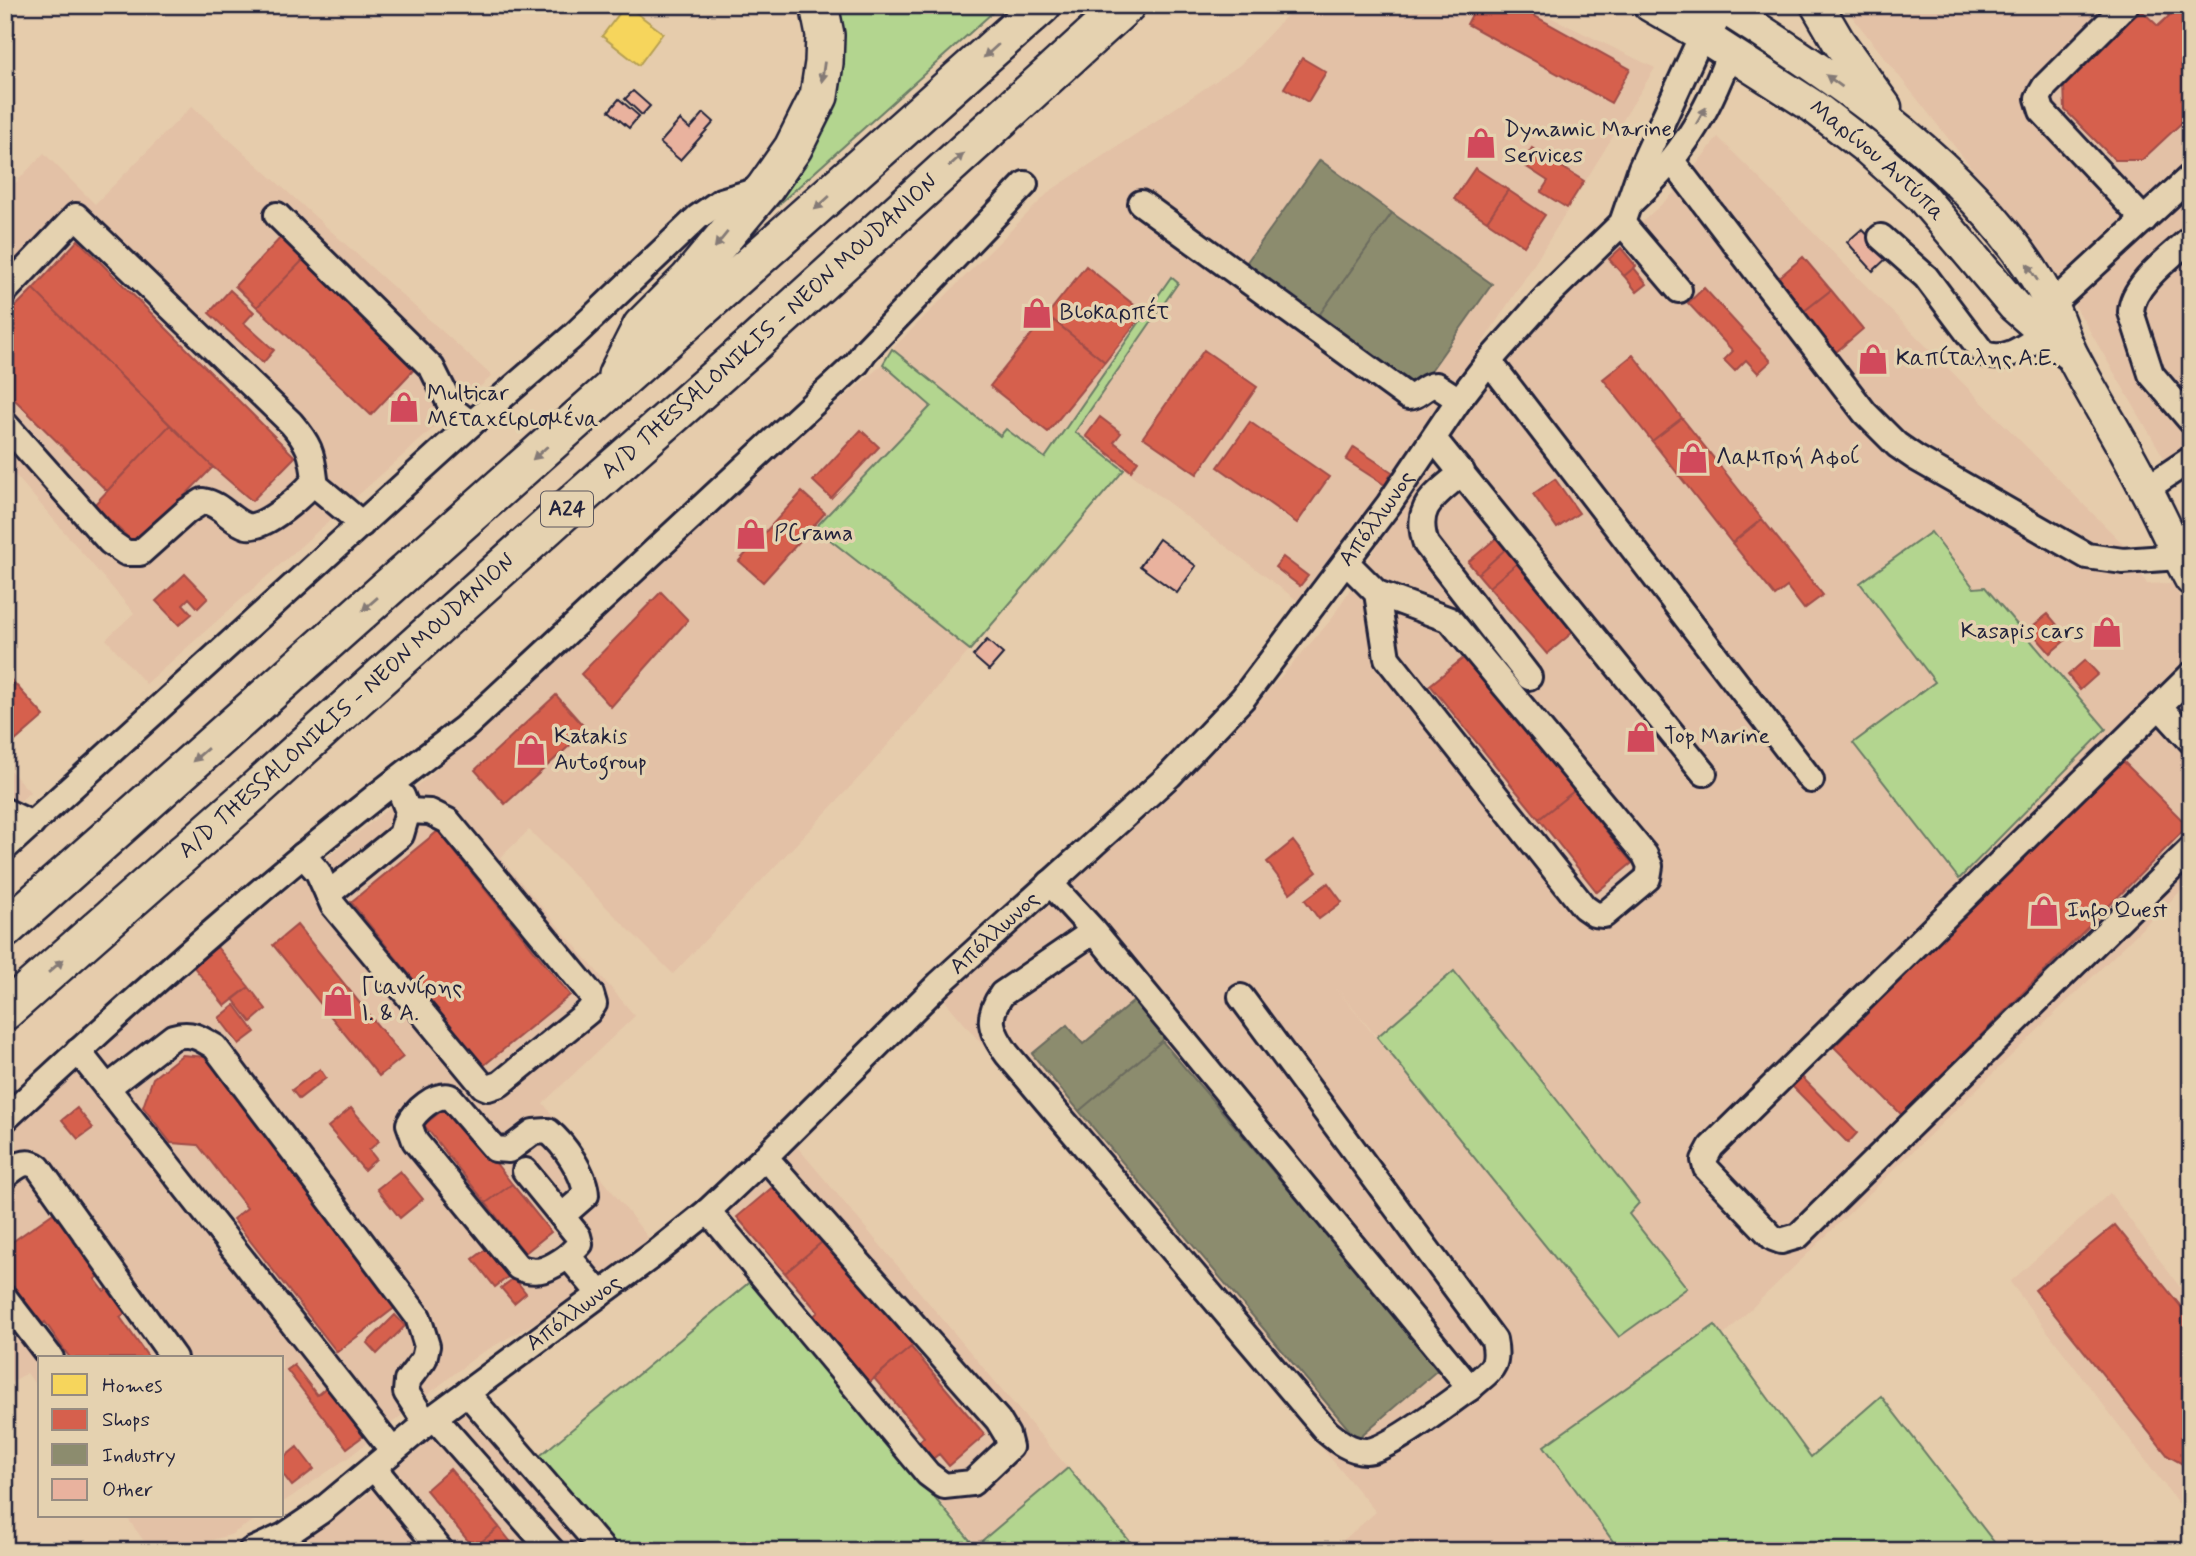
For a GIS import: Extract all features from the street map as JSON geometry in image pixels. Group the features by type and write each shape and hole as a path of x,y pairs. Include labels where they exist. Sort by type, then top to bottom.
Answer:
{"highway":[{"path":"609,391 642,326 689,279 765,188 793,148 819,96 825,35 819,5"},
{"name":"Α24","path":"5,929 1042,5"},
{"name":"A/D THESSALONIKIS - NEON MOUDANION","path":"5,1011 748,349 1126,5"}],"main road":[{"name":"Μαρίνου Αντύπα","path":"1650,5 1728,21 1834,81 1909,140 1976,201 2018,251 2047,319 2072,356 2146,489 2185,568"},
{"path":"1816,5 1838,41 1909,140"},
{"name":"Μαρίνου Αντύπα","path":"1728,21 1814,107 1867,148 1922,197 2014,306 2047,319"}],"street":[{"path":"2126,5 2045,86 2038,98 2042,111 2144,220"},
{"path":"1679,290 1624,214 1641,169 1728,21"},
{"name":"Απόλλωνος","path":"251,1551 286,1543 320,1511 430,1420 657,1252 708,1211 939,984 1170,775 1243,698 1346,562 1489,360 1672,162 1713,96 1728,21"},
{"path":"1672,162 1865,413 1897,445 2087,556 2185,568"},
{"path":"1881,237 1926,277 1983,353 2005,357 2191,176"},
{"path":"5,1119 78,1051 303,855 394,780 464,728 857,363 865,351 1025,184"},
{"path":"5,848 471,424 573,336 698,217 721,201 765,188"},
{"path":"1141,204 1405,395 1412,397 1427,387 1436,385 1459,400"},
{"path":"277,215 432,368 453,411 471,424"},
{"path":"5,290 76,216 291,423 308,443 313,456 313,483"},
{"path":"2191,238 2137,290 2131,303 2131,312 2151,374 2191,421"},
{"path":"1489,360 1811,780"},
{"path":"5,424 110,542 131,555 140,553 187,510 203,501 220,507 247,526 260,526 313,483"},
{"path":"1434,439 1704,773"},
{"path":"2146,489 2191,459"},
{"path":"1462,472 1427,505 1421,517 1426,544 1529,677"},
{"path":"313,483 362,524"},
{"path":"1346,562 1377,593 1450,620 1644,855 1650,866 1648,878 1604,915 1594,915 1584,907 1387,658 1377,593"},
{"path":"2191,675 1711,1147 1704,1160 1706,1168 1773,1238 1789,1241 1798,1236 2191,849"},
{"path":"2159,706 2191,740"},
{"path":"328,894 401,835 408,811 394,780"},
{"path":"5,811 32,824"},
{"path":"303,855 318,872 333,905 483,1086 488,1088 500,1084 588,1012 594,1004 591,994 448,821 430,812 408,811"},
{"path":"1050,883 1094,931 1470,1388"},
{"path":"1094,931 1002,994 994,1005 991,1020 995,1037 1327,1432 1347,1447 1366,1451 1383,1447 1470,1388 1492,1368 1497,1357 1494,1340 1241,997"},
{"path":"107,1088 173,1037 186,1033 215,1047 418,1317 427,1346 424,1359 407,1381 406,1392 552,1551"},
{"path":"78,1051 393,1451"},
{"path":"525,1171 580,1240 580,1244 568,1256 551,1268 533,1273 518,1267 415,1141 408,1124 412,1117 436,1097 443,1095 454,1101 495,1149 509,1150 533,1132 548,1131 581,1172 585,1182 586,1195 562,1216"},
{"path":"708,1211 928,1474 944,1486 972,1483 1010,1447 1007,1435 998,1420 765,1157"},
{"path":"5,1176 17,1166 26,1163 38,1167 173,1356"},
{"path":"568,1256 600,1294"},
{"path":"5,1298 49,1356"},
{"path":"467,1393 604,1551"},
{"path":"374,1468 441,1551"}],"shaded area":[{"path":"1297,5 1525,5 1655,68 1533,266 1412,450 1302,604 1075,432 1178,283 1170,278 1045,458 1007,429 1000,437 892,349 1050,191 1240,65"},
{"path":"1843,5 2191,5 2191,504 2060,280"},
{"path":"192,106 492,376 146,684 106,639 134,613 5,463 5,194 44,153 95,204"},
{"path":"1718,137 2128,549 2147,584 2172,583 2191,615 2191,881 1724,1335 1715,1325 1544,1446 1620,1551 1331,1551 1376,1512 941,996 1172,787 1249,713 1330,621 1458,418 1528,333 1600,260 1674,193","holes":["1860,583 1975,588 2106,729 2030,804 1853,743 1935,682","1453,971 1639,1203 1628,1214 1686,1288 1619,1336 1334,986 1377,1037"]},
{"path":"883,364 932,405 816,528 970,650 867,769 673,974 529,830 500,858 635,1016 543,1103 654,1245 548,1315 478,1355 349,1457 284,1502 284,1356 38,1356 38,1388 27,1373 5,1386 5,1117 78,1051 183,977 232,934 429,776 775,457"},
{"path":"5,765 30,792 5,815"},
{"path":"794,1143 1068,1468 977,1545 706,1228"},
{"path":"2110,1193 2191,1302 2191,1520 2010,1282"},
{"path":"467,1405 595,1551 275,1551 302,1539 363,1498"},
{"path":"127,1518 258,1518 230,1535 173,1551 151,1551"}],"green space":[{"path":"830,5 1001,5 738,241 799,161"},
{"path":"1171,277 1178,283 1075,432 1124,470 970,650 815,528 931,406 883,364 892,349 1000,436 1006,429 1045,458"},
{"path":"1931,532 1974,588 1985,587 2106,729 1959,879 1853,743 1935,682 1860,583"},
{"path":"1454,971 1639,1203 1629,1214 1687,1288 1619,1337 1377,1037"},
{"path":"752,1280 979,1551 615,1551 536,1459"},
{"path":"1715,1325 1811,1457 1881,1396 2001,1551 1873,1551 1870,1547 1862,1551 1620,1551 1544,1446"},
{"path":"1068,1468 1138,1551 981,1551 977,1545"}],"building: Homes":[{"path":"626,5 663,33 639,65 602,36"}],"building: Shops":[{"path":"1477,5 1515,5 1630,69 1611,103 1467,24"},
{"path":"2158,5 2191,5 2191,114 2142,160 2115,160 2065,110 2064,83 2129,16 2132,19 2142,11 2158,26 2169,16"},
{"path":"1302,58 1326,72 1308,102 1284,88"},
{"path":"1532,148 1584,181 1567,208 1541,192 1548,181 1522,164"},
{"path":"1475,168 1508,190 1487,221 1454,199"},
{"path":"1508,190 1545,215 1524,246 1487,221"},
{"path":"285,233 308,255 257,307 235,286"},
{"path":"78,240 295,457 252,501 213,467 33,289"},
{"path":"1621,248 1636,266 1624,276 1609,259"},
{"path":"308,255 421,362 371,415 257,307"},
{"path":"1803,257 1831,290 1803,312 1776,280"},
{"path":"1086,266 1144,313 1105,362 1047,315"},
{"path":"1634,268 1647,284 1637,292 1624,276"},
{"path":"1704,288 1771,361 1758,373 1746,360 1735,371 1724,360 1733,351 1688,303"},
{"path":"33,289 170,425 107,491 5,390 5,317"},
{"path":"230,290 254,312 244,323 274,350 263,363 209,313"},
{"path":"1831,290 1863,329 1836,352 1803,312"},
{"path":"1047,315 1105,362 1048,432 990,386"},
{"path":"1204,350 1257,387 1197,474 1143,437"},
{"path":"1633,355 1682,418 1652,441 1603,379"},
{"path":"1100,417 1121,433 1114,442 1138,461 1131,471 1086,436"},
{"path":"1682,418 1762,519 1732,543 1652,441"},
{"path":"1250,422 1329,477 1297,523 1218,467"},
{"path":"170,425 213,467 136,545 94,505"},
{"path":"861,430 879,447 831,498 813,481"},
{"path":"1354,447 1392,472 1385,485 1346,460"},
{"path":"1555,479 1579,513 1557,528 1533,494"},
{"path":"802,492 825,513 763,582 739,561"},
{"path":"1762,519 1823,595 1804,609 1787,587 1775,596 1732,543"},
{"path":"1500,535 1509,546 1478,574 1468,562"},
{"path":"1509,546 1521,560 1489,587 1478,574"},
{"path":"1283,557 1308,576 1300,586 1275,567"},
{"path":"1521,560 1579,627 1547,654 1489,587"},
{"path":"185,574 208,598 198,608 189,598 183,604 192,614 179,625 156,601"},
{"name":"Katakis Autogroup","path":"661,592 688,620 611,707 581,674"},
{"path":"2048,614 2068,638 2050,653 2029,629"},
{"path":"1466,656 1574,791 1539,819 1430,685"},
{"path":"2085,660 2098,674 2080,690 2068,675"},
{"path":"5,673 44,716 14,742 5,732"},
{"name":"Katakis Autogroup","path":"556,695 587,730 505,804 475,770"},
{"path":"2120,758 2188,826 1902,1115 1834,1047"},
{"path":"1574,791 1632,863 1597,892 1539,819"},
{"path":"438,831 570,995 483,1066 351,902"},
{"path":"1293,841 1317,872 1290,893 1267,862"},
{"path":"1328,883 1342,902 1319,919 1305,900"},
{"name":"Γιαννίρης Ι. & Α.","path":"297,925 403,1057 379,1076 273,945"},
{"path":"217,947 249,987 225,1006 193,966"},
{"path":"249,987 266,1009 251,1022 233,999"},
{"path":"235,1005 255,1032 239,1044 219,1018"},
{"path":"182,1055 206,1057 397,1306 337,1352 233,1219 247,1208 198,1145 171,1143 143,1107 153,1078"},
{"path":"320,1069 326,1078 299,1099 292,1090"},
{"path":"1798,1073 1857,1133 1848,1143 1789,1083"},
{"path":"450,1104 512,1184 486,1203 424,1125"},
{"path":"77,1108 93,1128 78,1139 62,1120"},
{"path":"351,1108 379,1141 369,1150 376,1159 364,1170 328,1127"},
{"path":"400,1171 423,1199 400,1218 377,1189"},
{"path":"512,1184 551,1232 525,1253 486,1203"},
{"path":"775,1185 822,1242 785,1273 737,1217"},
{"path":"62,1207 108,1271 95,1279 104,1291 115,1284 132,1308 120,1317 148,1356 69,1356 45,1322 33,1331 5,1292 5,1247"},
{"path":"2115,1225 2191,1319 2191,1476 2181,1463 2168,1456 2035,1290"},
{"path":"822,1242 856,1281 863,1276 918,1341 863,1388 807,1322 818,1312 785,1273"},
{"path":"486,1249 509,1276 495,1287 473,1259"},
{"path":"514,1278 526,1293 514,1303 501,1288"},
{"path":"395,1315 405,1326 377,1354 367,1343"},
{"path":"911,1347 985,1435 949,1466 939,1454 929,1462 915,1445 924,1437 874,1378"},
{"path":"294,1365 317,1395 329,1385 366,1434 347,1448 287,1370"},
{"path":"297,1447 314,1469 292,1486 284,1476 284,1457"},
{"path":"450,1469 499,1527 474,1548 426,1490"},
{"path":"499,1527 518,1551 476,1551 474,1548"}],"building: Industry":[{"path":"1320,160 1392,213 1317,318 1244,266"},
{"path":"1392,213 1492,284 1417,390 1317,318"},
{"path":"1141,995 1169,1028 1162,1041 1079,1111 1032,1054 1067,1025 1083,1044"},
{"path":"1162,1041 1440,1368 1357,1439 1079,1111"}],"building: Other":[{"path":"633,91 650,106 642,115 625,99"},
{"path":"619,99 639,116 629,128 609,111"},
{"path":"704,113 714,122 680,160 660,143 680,120 690,129"},
{"path":"1862,229 1888,257 1873,271 1847,242"},
{"path":"1159,539 1196,566 1177,593 1140,566"},
{"path":"987,640 1003,654 989,670 973,656"}],"place":[{"name":"Dynamic Marine Services","path":"1481,143"},
{"name":"Βιοκαρπέτ","path":"1037,313"},
{"name":"Καπίταλης Α.Ε.","path":"1873,359"},
{"name":"Multicar Μεταχειρισμένα","path":"404,407"},
{"name":"Λαμπρή Αφοί","path":"1693,458"},
{"name":"PCrama","path":"751,534"},
{"name":"Kasapis cars","path":"2107,632"},
{"name":"Top Marine","path":"1641,737"},
{"name":"Katakis Autogroup","path":"531,750"},
{"name":"Info Quest","path":"2044,911"},
{"name":"Γιαννίρης Ι. & Α.","path":"338,1001"}]}
